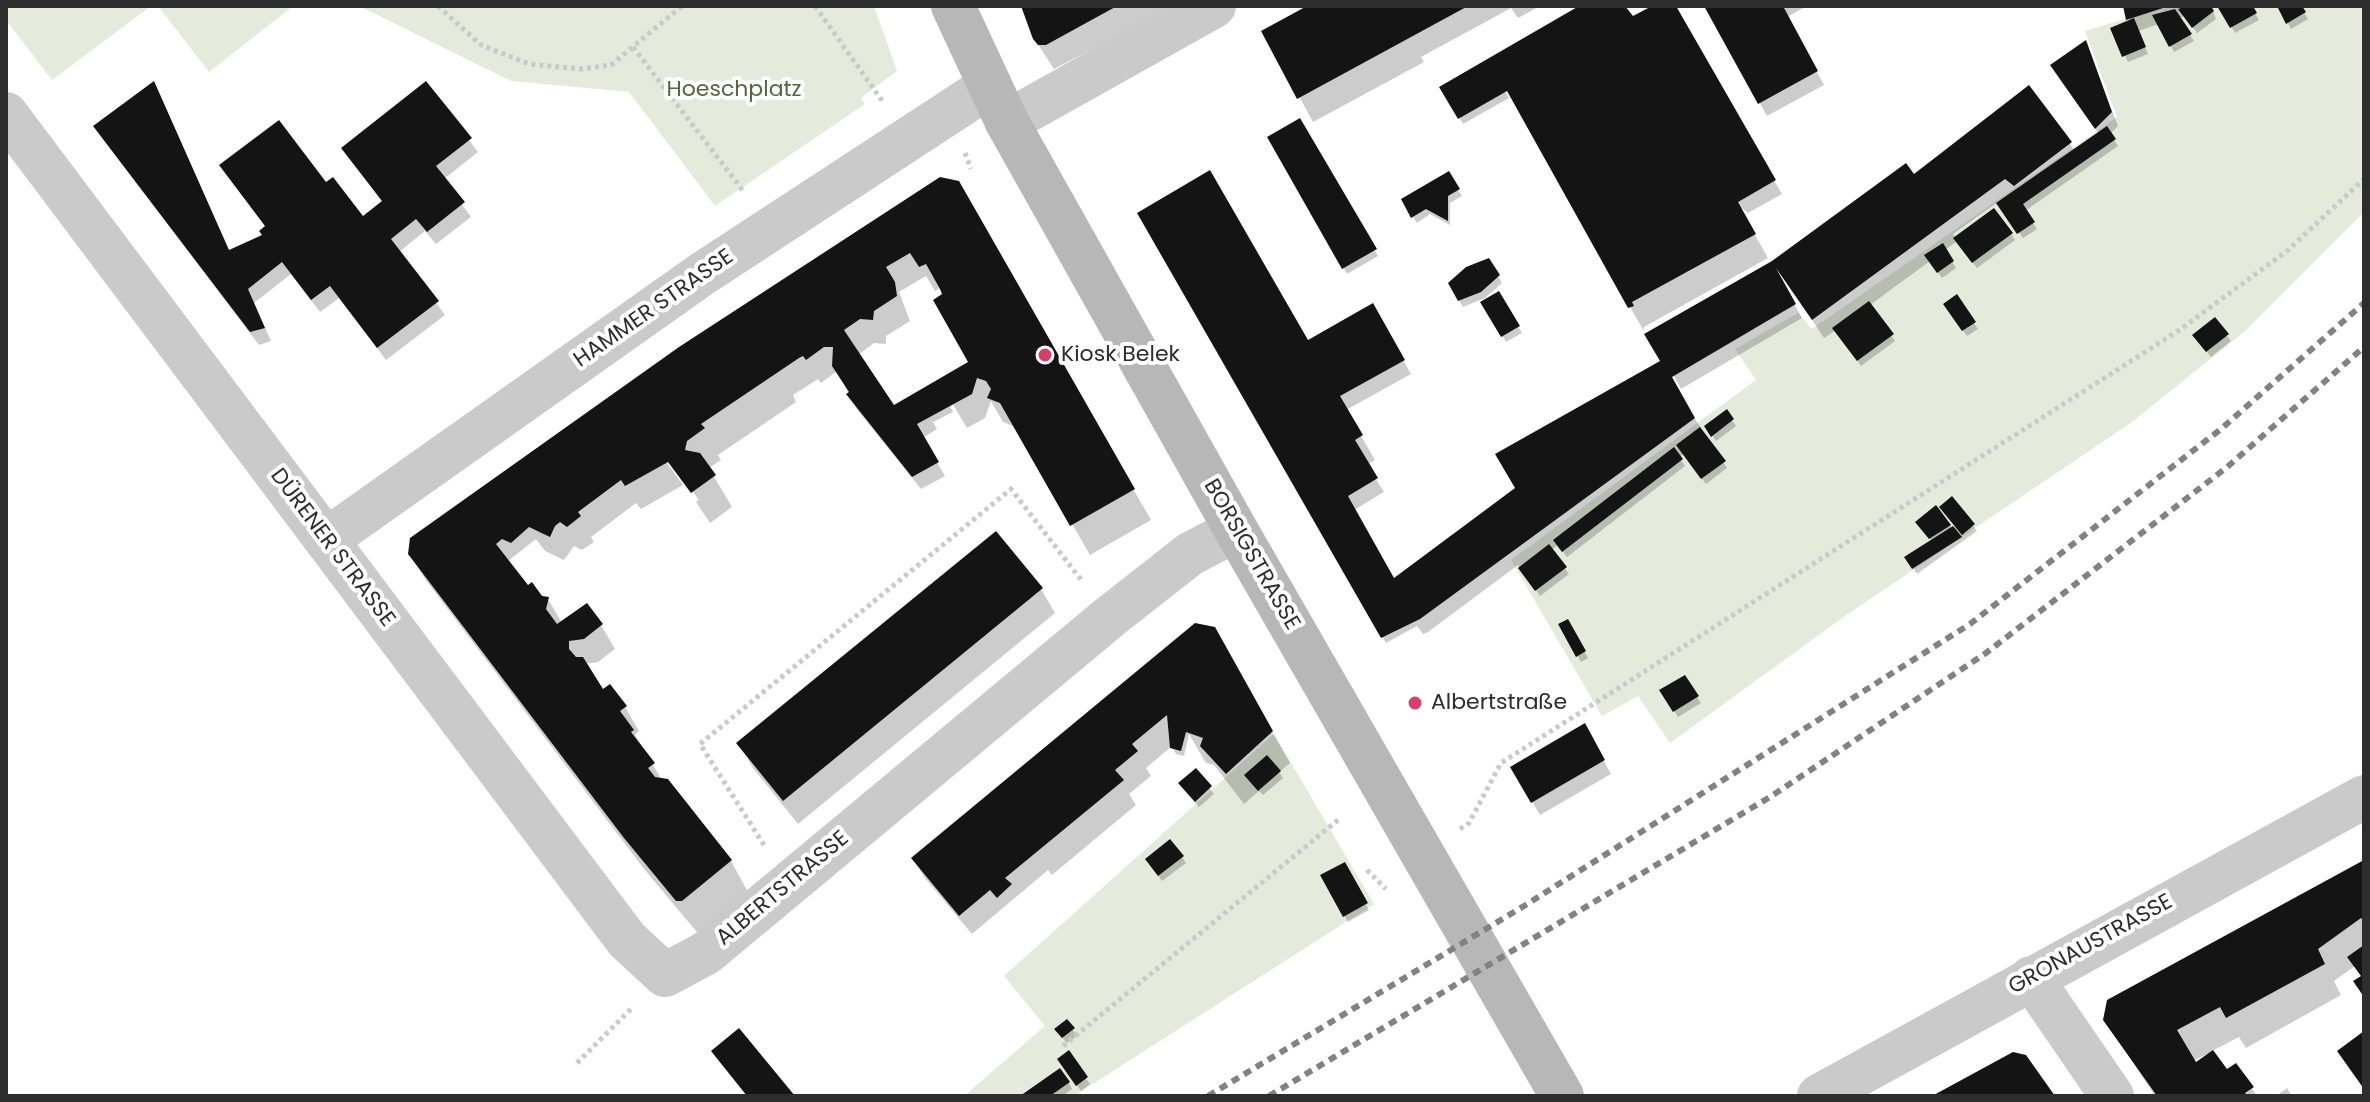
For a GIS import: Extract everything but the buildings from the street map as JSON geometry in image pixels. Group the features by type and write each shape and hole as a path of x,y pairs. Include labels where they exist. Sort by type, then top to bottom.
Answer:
{"main road":[{"name":"BORSIGSTRASSE","path":"953,6 997,104 1236,530 1562,1096"}],"street":[{"name":"HAMMER STRASSE","path":"326,540 702,274 997,104 1214,6"},
{"name":"DÜRENER STRASSE","path":"6,114 627,940 665,975"},
{"name":"ALBERTSTRASSE","path":"665,975 706,953 1111,616 1190,554 1236,530"},
{"name":"GRONAUSTRASSE","path":"1819,1096 2364,797"},
{"path":"2031,978 2112,1096"}],"path":[{"path":"438,6 481,45 529,64 581,69 611,65 682,6"},
{"path":"815,6 886,106"},
{"path":"633,47 747,196"},
{"path":"1423,855 1469,823 1501,763 2178,331 2287,251 2364,179"},
{"path":"794,880 761,841 700,744 1011,489 1111,616"},
{"path":"1063,1046 1338,820"},
{"path":"577,1063 665,975"}],"green space":[{"path":"6,6 151,6 52,80 6,20"},
{"path":"158,6 293,6 209,72"},
{"name":"Hoeschplatz","path":"359,6 874,6 897,71 861,98 865,104 715,206 629,92 511,81"},
{"path":"2168,6 2364,6 2364,212 2244,332 2132,422 1845,616 1670,743 1638,696 1602,716 1511,560 1756,380 1735,349 1798,313 1812,329 2117,117 2085,31"},
{"path":"1274,734 1374,904 1074,1096 964,1096 1045,1026 1004,976"}],"railway":[{"path":"1208,1096 1524,906 1970,624 2221,429 2364,303"},
{"path":"1269,1096 1770,797 1986,653 2226,468 2364,347"}],"place":[{"name":"Kiosk Belek","path":"1045,355"},
{"name":"Albertstraße","path":"1415,703"}]}
